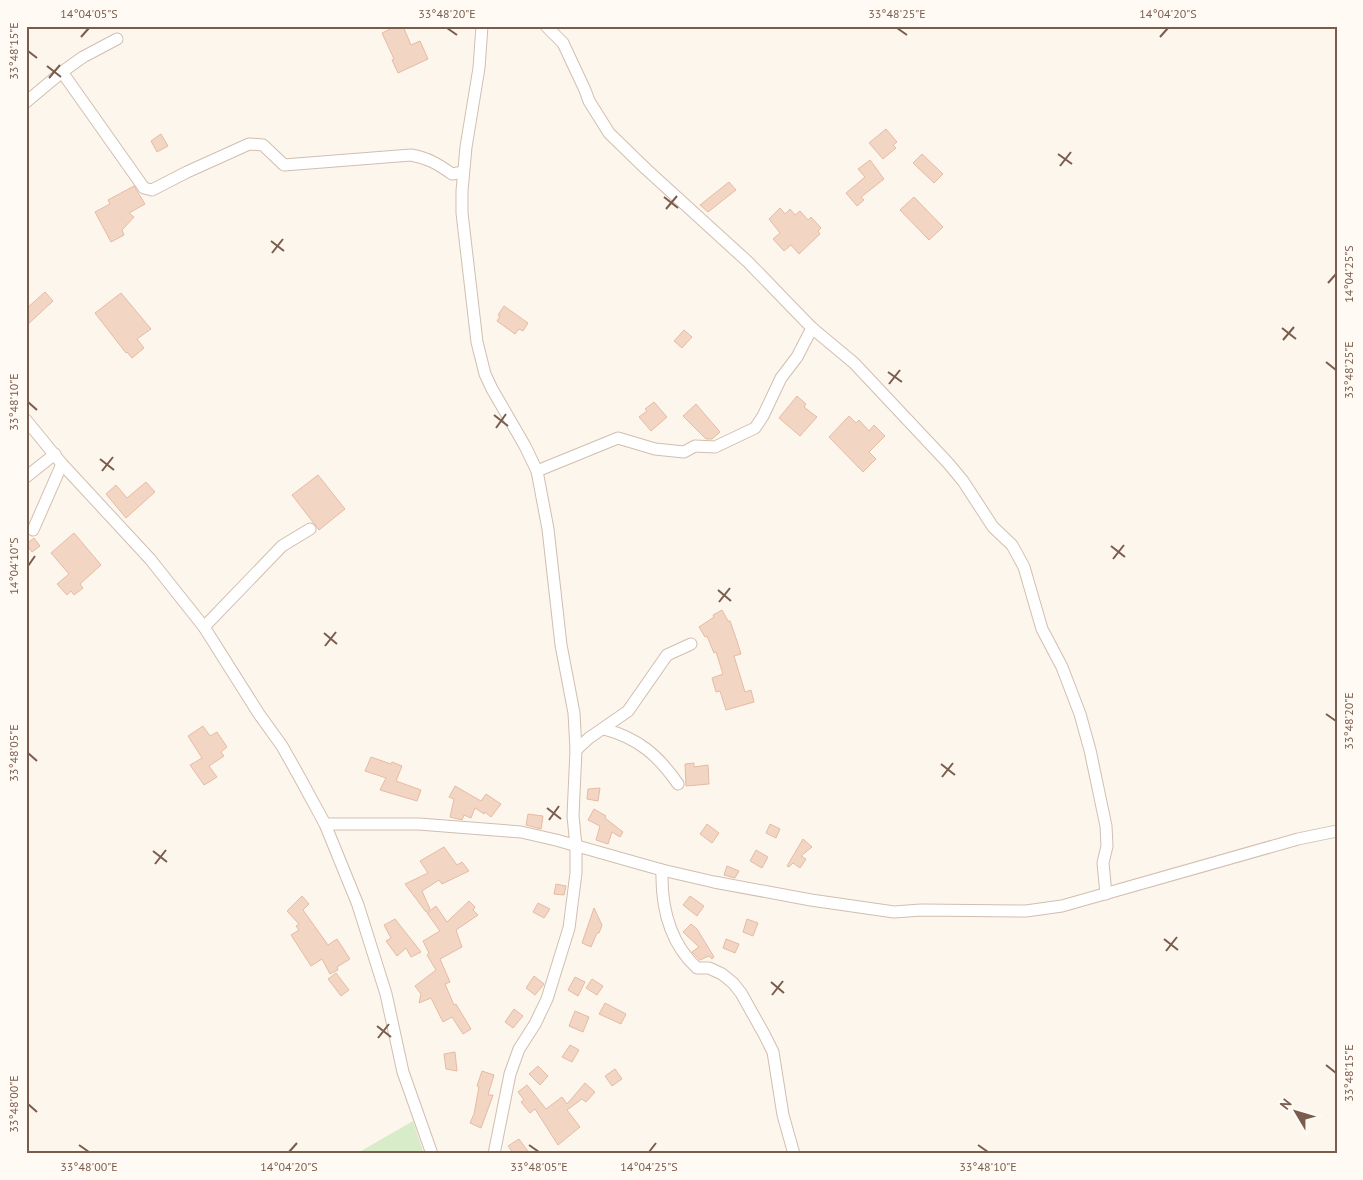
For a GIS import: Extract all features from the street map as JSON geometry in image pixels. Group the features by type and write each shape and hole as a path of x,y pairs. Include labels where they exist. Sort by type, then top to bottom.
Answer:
{"street":[{"path":"482,26 480,68 464,172 462,213 477,342 480,360 492,389 526,446 537,471 548,528 561,645 574,713 576,750 573,816 576,873 569,928 547,998 535,1024 520,1049 510,1074 494,1154"},
{"path":"546,26 562,43 589,101 609,133 748,262 812,328 854,364 948,463 963,481 993,527 1012,545 1024,567 1042,629 1062,667 1080,714 1090,750 1106,826 1107,846 1103,863 1106,894"},
{"path":"26,102 83,57 117,39"},
{"path":"62,72 144,188 152,190 250,144 263,145 284,165 411,155 429,159 452,174 464,172"},
{"path":"537,471 618,438 654,450 684,452 695,446 715,446 754,428 763,416 781,378 797,357 812,328"},
{"path":"26,420 62,464 150,559 204,627 259,714 282,746 325,824 358,905 386,994 403,1072 432,1154"},
{"path":"26,476 55,454"},
{"path":"33,530 62,464"},
{"path":"204,627 282,546 310,529"},
{"path":"576,750 589,738 628,711 667,655 691,644"},
{"path":"604,729 616,732 646,747 665,766 678,784"},
{"path":"325,824 419,824 521,832 714,882 894,912 921,910 1026,911 1062,906 1298,839 1337,831"},
{"path":"662,870 663,905 672,936 687,959 697,968 709,968 733,982 773,1052 783,1115 794,1154"}],"green space":[{"path":"413,1121 424,1154 356,1154"}],"building":[{"path":"396,26 403,26 411,45 420,41 428,59 398,73 382,33"},
{"path":"886,129 897,142 893,145 896,148 883,159 869,143"},
{"path":"161,134 168,146 157,152 151,141"},
{"path":"922,154 943,174 934,183 913,163"},
{"path":"870,160 884,179 861,197 864,200 857,206 846,193 865,177 858,169"},
{"path":"729,182 736,190 708,212 700,205"},
{"path":"134,186 145,204 129,213 134,217 122,230 124,235 111,242 95,212 110,204 108,200"},
{"path":"914,197 943,227 929,240 900,210"},
{"path":"780,208 785,214 790,209 795,215 800,211 808,220 811,217 821,228 818,231 820,234 799,254 791,245 784,251 773,239 780,233 769,219"},
{"path":"45,292 53,301 26,326 26,309"},
{"path":"121,293 151,329 137,339 144,348 132,358 95,313"},
{"path":"504,306 528,323 523,331 519,329 515,334 497,321 500,316 498,315"},
{"path":"684,330 692,337 682,348 674,341"},
{"path":"797,396 806,404 804,407 817,417 800,436 779,418"},
{"path":"654,402 667,417 651,431 639,417"},
{"path":"696,404 720,432 712,439 706,439 683,416"},
{"path":"849,416 856,423 859,420 869,431 874,425 885,436 869,452 876,459 863,472 829,437"},
{"path":"318,475 345,509 319,530 292,495"},
{"path":"146,482 155,492 126,518 106,494 116,485 127,498"},
{"path":"74,533 101,565 80,584 83,588 74,595 71,591 67,595 57,584 69,574 51,553"},
{"path":"34,538 40,546 32,552 26,544"},
{"path":"722,610 728,621 730,621 741,654 734,656 745,692 751,690 754,702 726,710 720,691 716,692 712,678 723,674 716,652 714,653 707,636 705,637 699,627"},
{"path":"203,726 210,736 217,732 227,747 221,752 224,756 209,766 217,777 204,785 190,765 202,758 188,736"},
{"path":"371,757 402,766 396,781 421,790 417,801 380,790 386,778 365,771"},
{"path":"694,763 694,767 708,765 709,784 686,786 685,764"},
{"path":"455,786 481,801 486,794 501,804 491,817 475,808 471,818 464,815 462,820 450,817 454,799 449,797"},
{"path":"600,788 598,801 587,799 588,789"},
{"path":"594,809 606,816 605,818 623,832 620,837 612,832 608,844 596,840 600,826 588,820"},
{"path":"528,814 543,816 541,829 526,825"},
{"path":"707,824 719,833 712,843 700,834"},
{"path":"770,824 780,829 776,838 766,833"},
{"path":"803,839 812,847 801,856 806,859 800,868 793,863 789,867 787,866"},
{"path":"444,847 457,865 462,862 469,871 442,884 439,880 422,891 430,909 426,912 405,884 428,873 420,861"},
{"path":"756,850 768,857 762,868 750,861"},
{"path":"727,866 739,871 735,878 724,875"},
{"path":"556,884 566,886 564,895 554,894"},
{"path":"302,896 309,904 303,910 328,945 337,939 350,959 337,967 338,970 330,974 322,959 311,966 291,935 299,930 296,926 299,924 287,911"},
{"path":"690,896 704,906 697,916 683,905"},
{"path":"469,901 475,907 473,910 478,915 456,930 462,947 440,959 450,982 445,984 454,1005 456,1004 471,1029 463,1034 452,1017 443,1022 431,998 419,1003 421,994 415,986 436,970 427,955 429,953 423,941 440,931 427,913 436,906 447,922"},
{"path":"538,903 550,909 544,918 533,912"},
{"path":"594,908 602,925 591,947 582,943"},
{"path":"395,919 421,952 411,957 406,948 397,956 386,941 391,938 384,925"},
{"path":"747,919 758,923 753,936 743,932"},
{"path":"691,924 697,929 714,957 712,959 709,956 700,960 692,952 699,947 683,932"},
{"path":"726,939 739,944 735,953 723,948"},
{"path":"336,973 349,990 341,996 328,979"},
{"path":"534,976 544,984 535,995 526,988"},
{"path":"575,977 585,982 578,996 568,990"},
{"path":"592,979 603,986 597,995 586,988"},
{"path":"605,1003 626,1014 621,1024 599,1014"},
{"path":"514,1009 523,1016 513,1028 505,1022"},
{"path":"575,1011 589,1017 583,1032 569,1026"},
{"path":"570,1045 579,1050 572,1062 562,1057"},
{"path":"455,1052 457,1071 446,1069 444,1054"},
{"path":"538,1066 548,1076 540,1085 529,1074"},
{"path":"615,1069 622,1079 612,1086 605,1076"},
{"path":"482,1071 494,1075 488,1095 493,1095 481,1128 470,1123 474,1114 479,1087 477,1086"},
{"path":"585,1083 595,1092 586,1102 582,1099 567,1110 580,1127 558,1145 535,1109 530,1113 521,1102 524,1100 518,1092 527,1085 546,1109 562,1097 567,1104"},
{"path":"519,1139 530,1154 514,1154 508,1146"}]}
